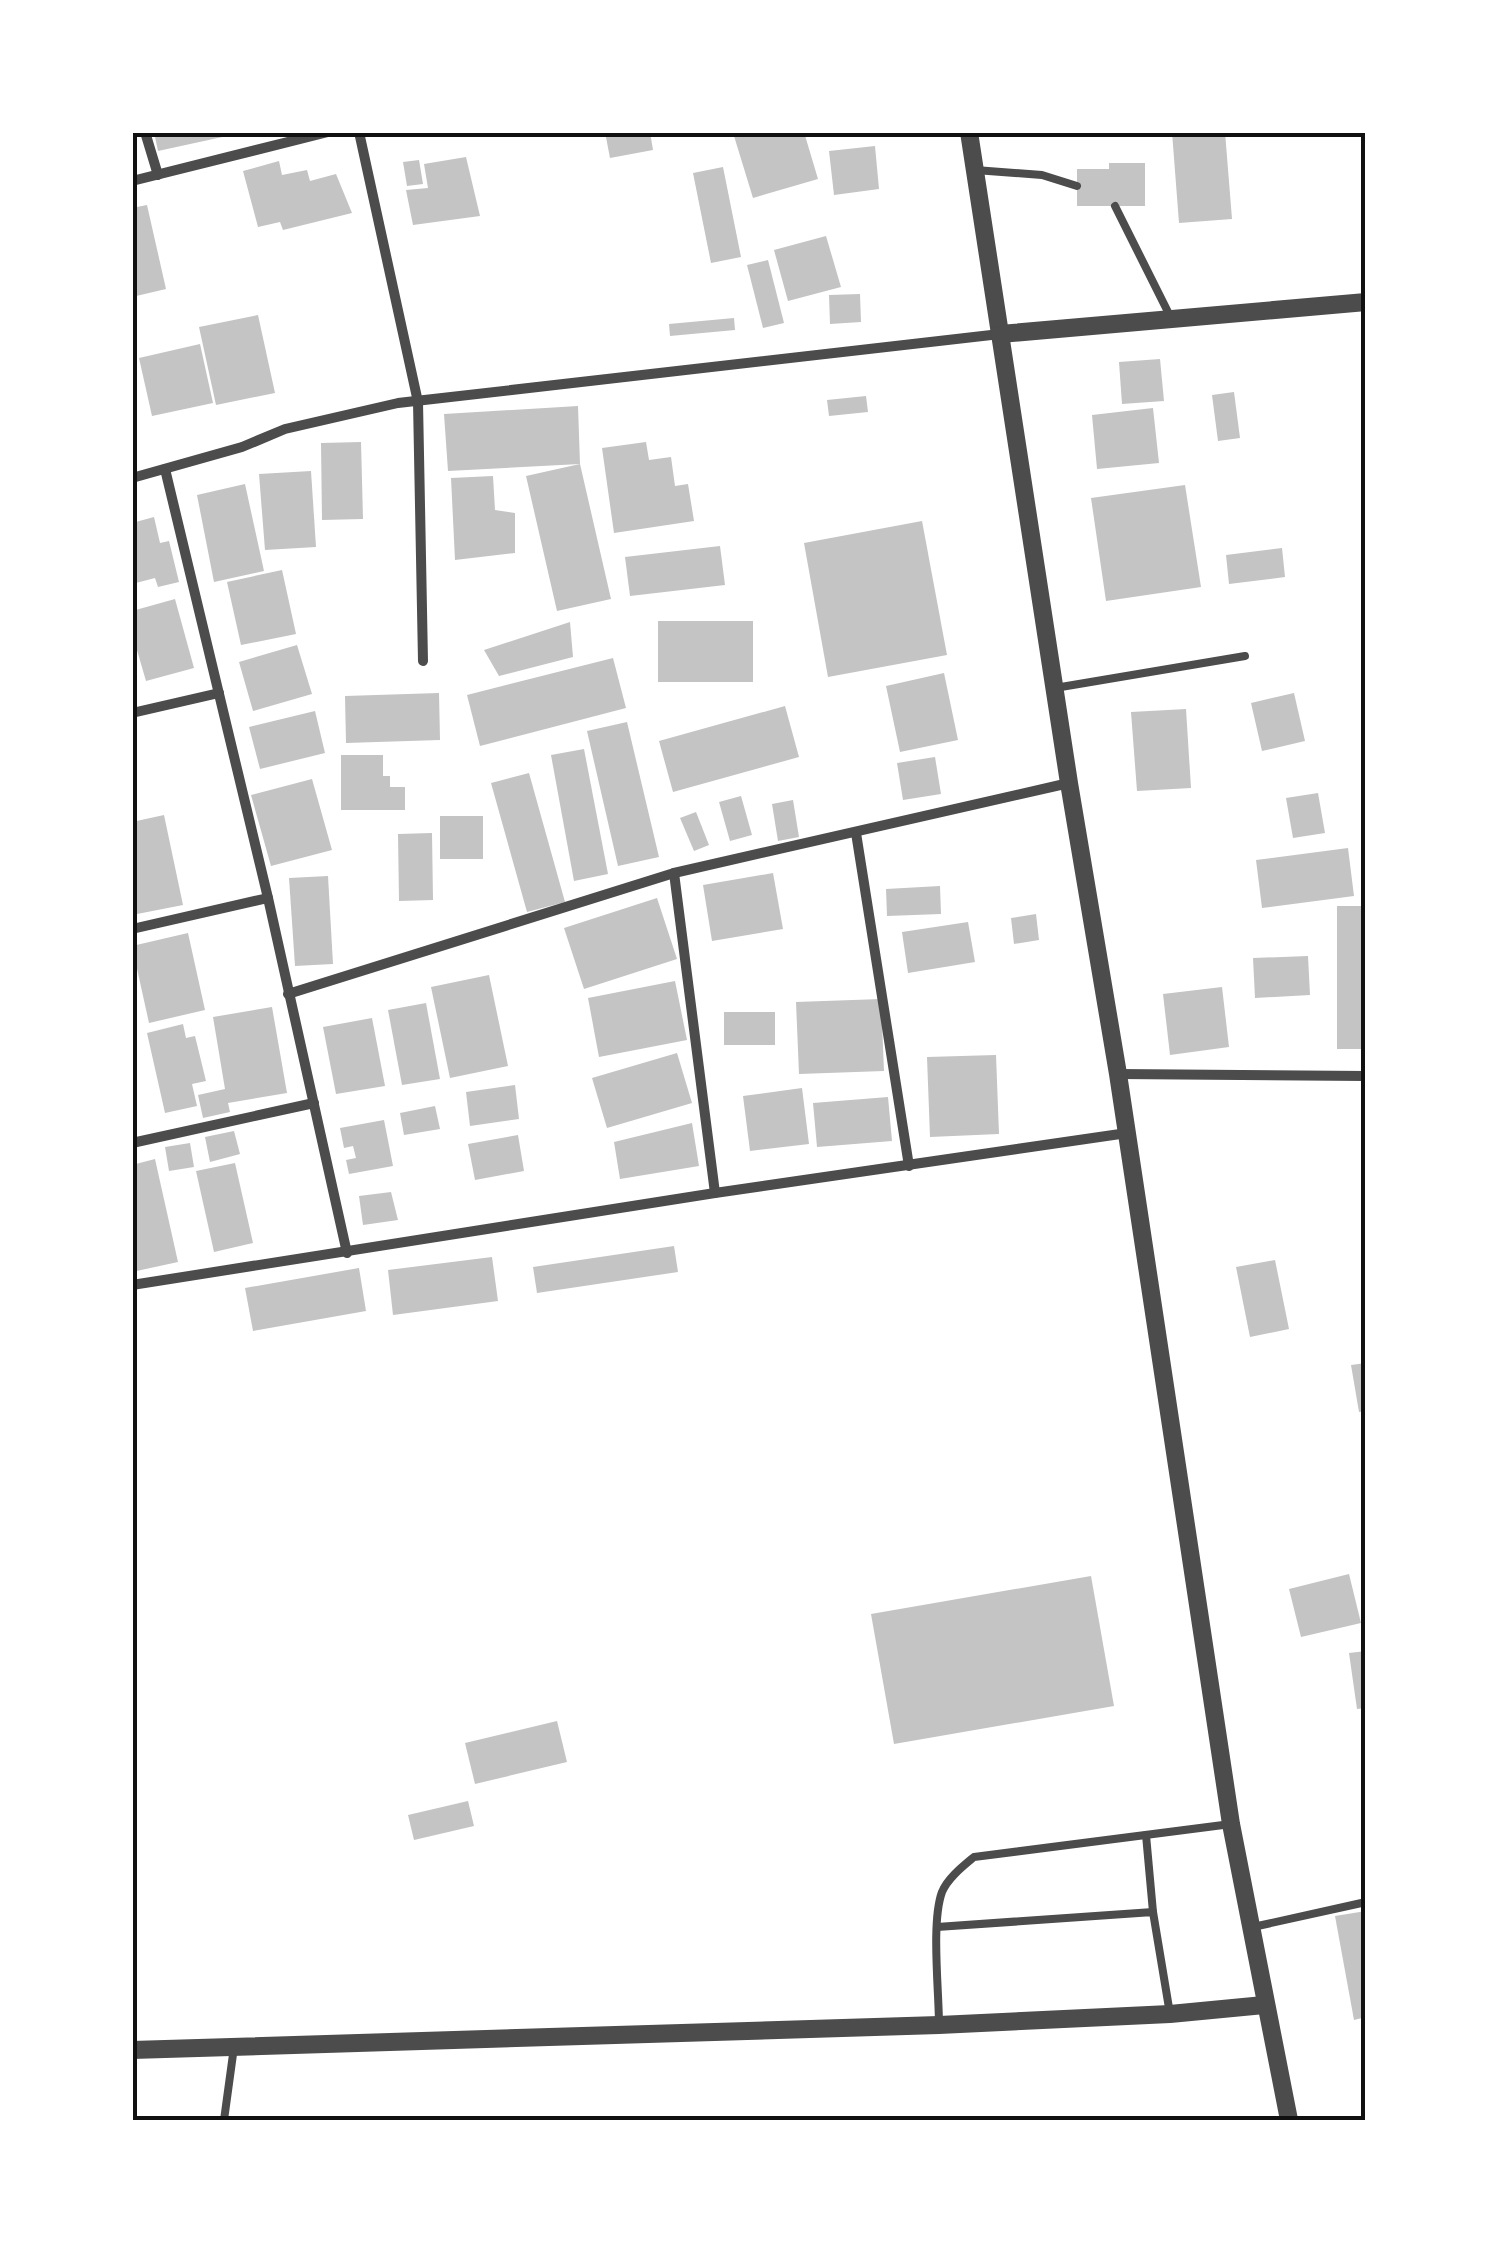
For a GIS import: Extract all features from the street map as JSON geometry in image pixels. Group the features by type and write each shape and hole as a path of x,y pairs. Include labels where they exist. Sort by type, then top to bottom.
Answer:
{"street":[{"path":"144,132 158,175"},
{"path":"132,180 328,132"},
{"path":"359,132 418,402 423,661"},
{"path":"969,132 1232,1824 1288,2120"},
{"path":"132,478 242,447 286,430 398,403 1000,334 1366,302"},
{"path":"165,469 268,898 346,1252"},
{"path":"132,713 219,694"},
{"path":"288,994 674,874 1069,784"},
{"path":"856,832 910,1166"},
{"path":"674,874 715,1193"},
{"path":"132,929 268,898"},
{"path":"1118,1074 1366,1076"},
{"path":"132,1142 314,1103"},
{"path":"132,1285 1127,1133"},
{"path":"132,2050 940,2025 1170,2014 1264,2005"}],"lane":[{"path":"974,170 1042,174 1077,186"},
{"path":"1115,206 1171,319"},
{"path":"1055,688 1246,656"},
{"path":"940,2025 938,1928 942,1892 958,1870 974,1857 1232,1824"},
{"path":"1146,1835 1153,1912 1170,2014"},
{"path":"1250,1928 1366,1902"},
{"path":"938,1928 1153,1912"},
{"path":"224,2120 234,2046"}],"building":[{"path":"154,132 226,132 227,136 158,151"},
{"path":"605,132 650,132 653,150 610,158"},
{"path":"747,132 804,132 818,179 753,198 734,136"},
{"path":"1172,132 1225,132 1232,219 1179,223"},
{"path":"875,146 879,189 834,195 829,151"},
{"path":"466,157 480,216 413,225 406,190 428,188 424,164"},
{"path":"419,160 423,184 407,186 403,162"},
{"path":"279,161 282,175 307,170 310,181 336,174 352,213 283,230 280,222 258,227 243,171"},
{"path":"1109,163 1145,163 1145,206 1077,206 1077,169 1109,169"},
{"path":"723,167 741,257 711,263 693,173"},
{"path":"147,205 166,289 132,297 132,208"},
{"path":"826,236 841,287 788,301 774,250"},
{"path":"768,260 784,323 763,328 747,265"},
{"path":"860,294 861,322 830,324 829,295"},
{"path":"258,315 275,393 216,405 199,327"},
{"path":"734,318 735,330 670,336 669,324"},
{"path":"200,344 213,403 152,416 139,358"},
{"path":"1160,359 1164,401 1122,404 1119,362"},
{"path":"1234,392 1240,438 1218,441 1212,395"},
{"path":"866,396 868,412 829,416 827,400"},
{"path":"578,406 580,464 448,471 444,414"},
{"path":"1153,408 1159,463 1097,469 1092,415"},
{"path":"361,442 363,519 322,520 321,443"},
{"path":"646,442 649,460 671,457 675,486 688,484 694,521 614,533 602,448"},
{"path":"580,464 611,599 557,611 526,476"},
{"path":"311,471 316,547 265,550 259,474"},
{"path":"493,476 495,510 515,513 515,553 455,560 451,478"},
{"path":"245,484 264,571 214,582 197,495"},
{"path":"1185,485 1201,587 1106,601 1091,498"},
{"path":"154,517 160,543 169,541 179,582 158,587 155,578 132,584 132,523"},
{"path":"922,521 947,655 828,677 804,543"},
{"path":"720,546 725,585 630,596 625,557"},
{"path":"1282,548 1285,577 1229,584 1226,555"},
{"path":"282,570 296,634 241,645 227,582"},
{"path":"175,599 194,668 146,681 132,633 132,611"},
{"path":"658,621 753,621 753,682 658,682"},
{"path":"570,622 573,657 499,676 484,650"},
{"path":"297,645 312,694 253,711 239,662"},
{"path":"613,658 626,708 480,746 467,695"},
{"path":"944,673 958,740 900,752 886,686"},
{"path":"439,693 440,740 346,743 345,696"},
{"path":"1294,693 1305,741 1262,751 1251,703"},
{"path":"785,706 799,757 673,792 659,741"},
{"path":"1186,709 1191,788 1137,791 1131,712"},
{"path":"315,711 325,753 260,769 249,727"},
{"path":"627,722 659,857 618,866 587,731"},
{"path":"584,749 608,874 574,881 551,755"},
{"path":"341,755 383,755 383,776 390,776 390,787 405,787 405,810 341,810"},
{"path":"935,757 941,794 903,800 897,763"},
{"path":"529,773 565,902 527,912 491,783"},
{"path":"312,779 332,850 271,866 251,795"},
{"path":"1318,793 1325,833 1293,838 1286,798"},
{"path":"741,796 752,835 730,841 719,802"},
{"path":"793,800 799,837 778,841 772,804"},
{"path":"696,812 709,845 694,851 680,818"},
{"path":"164,815 183,905 132,915 132,822"},
{"path":"440,816 483,816 483,859 440,859"},
{"path":"432,833 433,900 399,901 398,834"},
{"path":"1348,848 1354,896 1262,908 1256,860"},
{"path":"773,873 783,929 712,941 703,885"},
{"path":"328,876 333,964 295,966 289,878"},
{"path":"940,886 941,914 887,916 886,889"},
{"path":"657,898 677,959 584,989 564,928"},
{"path":"1337,906 1366,906 1366,1049 1337,1049"},
{"path":"1036,914 1039,940 1014,944 1011,918"},
{"path":"968,922 975,962 908,973 902,932"},
{"path":"188,933 205,1010 149,1023 132,946"},
{"path":"1308,956 1310,995 1255,998 1253,958"},
{"path":"489,975 508,1066 450,1078 431,987"},
{"path":"675,981 687,1040 599,1057 588,998"},
{"path":"1222,987 1229,1047 1170,1055 1163,994"},
{"path":"881,999 884,1071 799,1074 796,1002"},
{"path":"426,1003 440,1079 402,1085 388,1010"},
{"path":"272,1007 287,1093 228,1103 230,1112 203,1118 198,1095 225,1089 213,1017"},
{"path":"724,1012 775,1012 775,1045 724,1045"},
{"path":"372,1018 385,1086 336,1094 323,1027"},
{"path":"183,1024 186,1038 195,1036 206,1081 192,1084 197,1106 165,1113 147,1033"},
{"path":"677,1053 692,1103 607,1128 592,1078"},
{"path":"996,1055 999,1134 930,1137 927,1057"},
{"path":"515,1085 519,1119 470,1126 466,1092"},
{"path":"802,1088 809,1144 750,1151 743,1096"},
{"path":"888,1097 892,1141 817,1147 813,1103"},
{"path":"435,1106 440,1129 404,1135 400,1113"},
{"path":"384,1120 393,1166 349,1174 346,1160 356,1158 353,1146 344,1148 340,1128"},
{"path":"692,1123 699,1166 620,1179 614,1142"},
{"path":"234,1131 240,1154 210,1162 205,1137"},
{"path":"518,1135 524,1171 475,1180 468,1144"},
{"path":"190,1143 194,1167 169,1171 165,1147"},
{"path":"155,1159 178,1262 132,1272 132,1165"},
{"path":"235,1163 253,1243 214,1252 196,1171"},
{"path":"391,1192 398,1220 363,1225 359,1196"},
{"path":"674,1246 678,1272 537,1293 533,1267"},
{"path":"492,1257 498,1301 393,1315 388,1270"},
{"path":"1275,1260 1289,1329 1250,1337 1236,1267"},
{"path":"359,1268 366,1311 253,1331 245,1288"},
{"path":"1366,1363 1366,1411 1359,1412 1351,1365"},
{"path":"1349,1574 1361,1623 1301,1637 1289,1589"},
{"path":"1091,1576 1114,1706 894,1744 871,1614"},
{"path":"1366,1651 1366,1708 1357,1709 1349,1653"},
{"path":"557,1721 567,1762 475,1784 465,1743"},
{"path":"468,1801 474,1826 414,1840 408,1815"},
{"path":"1366,1911 1366,2017 1354,2020 1335,1916"}]}
